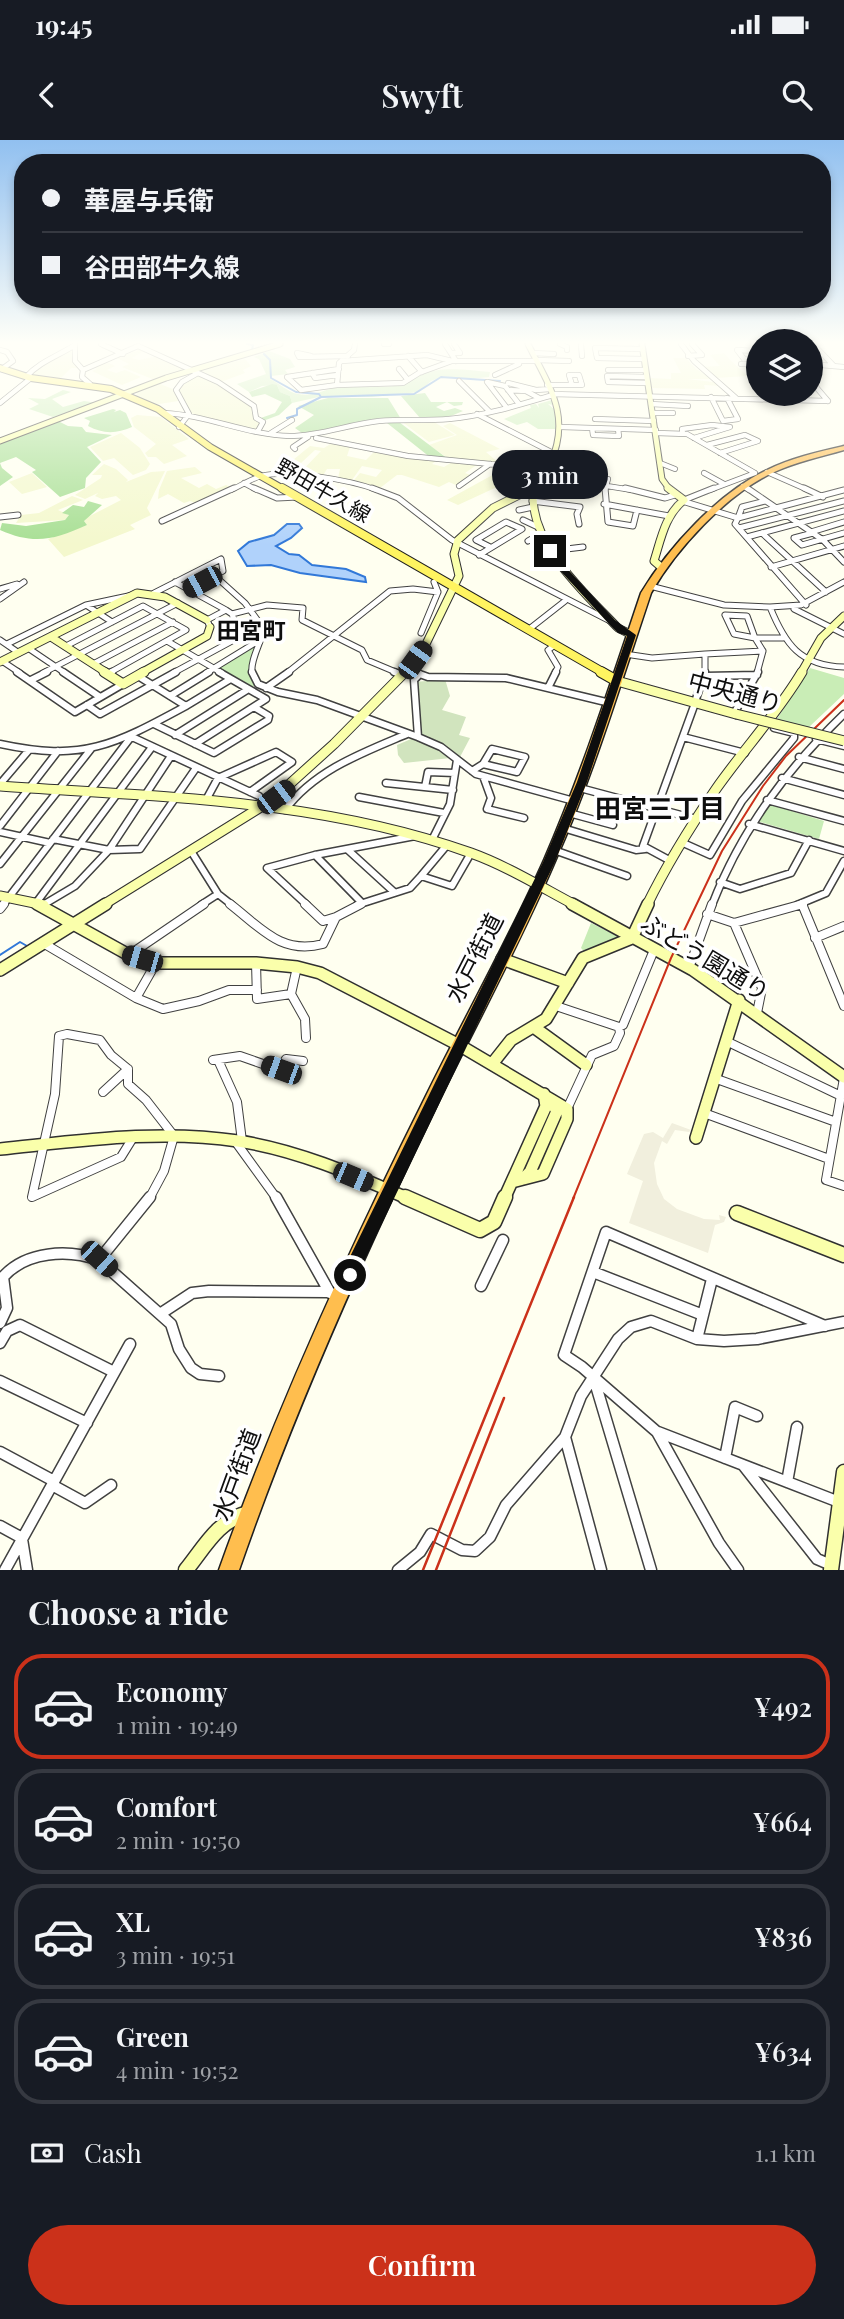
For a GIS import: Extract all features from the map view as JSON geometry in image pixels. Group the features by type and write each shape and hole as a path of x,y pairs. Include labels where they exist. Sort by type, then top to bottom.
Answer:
{"highway":[{"name":"水戸街道","path":"229,1570 280,1426 335,1295 554,850 580,788 650,586 661,567 743,486 762,473 791,462 844,448"}],"main road":[{"name":"野田牛久線","path":"159,411 179,427 314,508 617,681"}],"street":[{"path":"0,441 90,411"},
{"path":"256,411 256,418 263,422 258,430"},
{"path":"288,431 297,435 324,434 377,421 445,419 489,411"},
{"path":"0,970 191,850 304,773 360,717 425,646 460,572 454,554 456,543 497,505 526,492 545,475 555,454 561,427 559,411"},
{"path":"718,411 723,421"},
{"path":"715,420 738,419 734,411"},
{"path":"673,413 653,412 665,486 683,501 738,517 844,490"},
{"path":"164,413 189,414 236,428 297,435 408,456 490,464 545,475 607,482 665,498 676,495"},
{"path":"477,413 555,454"},
{"path":"179,427 189,414"},
{"path":"595,419 654,421"},
{"path":"271,433 292,420"},
{"path":"683,434 682,429 696,429 708,424 730,426 694,438"},
{"path":"561,427 592,428 593,435 619,436 618,429 683,434 762,473 821,496 844,511"},
{"path":"707,445 745,435 758,442 720,453"},
{"path":"295,449 293,447 308,437"},
{"path":"660,463 675,469"},
{"path":"459,486 490,464"},
{"path":"273,475 285,465"},
{"path":"704,473 724,484"},
{"path":"661,567 654,561 673,508 724,484 762,473"},
{"path":"162,521 262,476 345,480 382,490 402,500 441,534 456,543 565,601 612,622"},
{"path":"607,482 604,504 608,522 633,526 637,510"},
{"path":"244,483 277,497 290,500 298,497"},
{"path":"743,486 823,540 844,562"},
{"path":"526,492 533,496 541,530 558,565 621,631 632,635"},
{"path":"765,501 743,507 735,524 806,605"},
{"path":"739,528 844,501"},
{"path":"519,510 533,504 580,507 577,514 579,524"},
{"path":"604,504 669,516"},
{"path":"747,537 844,511"},
{"path":"0,517 18,515"},
{"path":"523,520 541,530"},
{"path":"477,521 494,528"},
{"path":"478,555 522,529 506,522 475,540 491,547"},
{"path":"844,522 794,538 802,545 844,533"},
{"path":"528,541 541,530"},
{"path":"762,533 827,592"},
{"path":"771,566 844,546"},
{"path":"550,551 583,547"},
{"path":"7,644 86,605 126,594 154,593 220,559 223,571 190,589"},
{"path":"215,576 246,606 264,629 258,653 251,666 252,675 258,684 278,692 317,700 408,733 440,747 483,776 572,807 613,825"},
{"path":"0,589 24,582 0,599"},
{"path":"88,705 100,714 232,641 238,630 229,612 175,582"},
{"path":"421,633 439,592 434,582"},
{"path":"650,586 710,602 758,608 793,608 806,605 844,582"},
{"path":"266,688 303,662 390,591 413,589 439,592"},
{"path":"154,593 178,603 209,623"},
{"path":"1,661 133,595"},
{"path":"528,630 565,601"},
{"path":"31,680 178,603"},
{"path":"86,605 112,622"},
{"path":"66,646 143,606 186,630 108,674"},
{"path":"209,623 246,606 303,608 302,620 362,650 368,660 404,672 428,677 506,678 610,703"},
{"path":"770,607 783,638 792,651 809,659 844,667"},
{"path":"433,608 444,608"},
{"path":"793,608 844,634"},
{"path":"736,711 757,675 763,651 754,636 747,616 725,615 733,634 754,636 783,638"},
{"path":"492,1064 512,1040 535,1028 556,1006 580,962 588,954 620,944 632,937 669,860 769,722 831,628 844,616"},
{"path":"93,664 173,622"},
{"path":"1,661 75,712 207,636 209,623"},
{"path":"51,637 123,684"},
{"path":"0,640 19,653"},
{"path":"170,696 260,640"},
{"path":"167,641 229,680 266,699"},
{"path":"548,688 558,667 548,650 555,645"},
{"path":"29,648 100,697"},
{"path":"625,654 652,658 763,651"},
{"path":"645,849 643,846 705,676 705,654"},
{"path":"418,737 414,680 420,674"},
{"path":"705,676 757,675"},
{"path":"138,676 186,706"},
{"path":"1,746 58,751 91,749 154,724 229,680"},
{"name":"中央通り","path":"617,681 844,742"},
{"path":"175,734 247,690"},
{"path":"195,744 278,692"},
{"path":"666,695 671,700 736,711 794,733 794,738 748,793 710,855 681,842"},
{"path":"695,703 769,722"},
{"path":"154,724 214,753 268,720 269,716 254,707"},
{"path":"689,968 720,882 749,824 799,757 844,714"},
{"path":"823,732 844,742"},
{"path":"285,810 290,801 313,782 345,761 408,733"},
{"path":"129,735 250,792 261,801"},
{"path":"0,909 4,897 51,841 129,735"},
{"path":"683,737 745,753"},
{"path":"816,739 844,742"},
{"path":"39,904 152,747"},
{"path":"472,771 483,764 492,748 525,757 517,772 483,764"},
{"path":"0,864 91,749"},
{"path":"0,785 29,750"},
{"path":"0,825 58,751"},
{"path":"206,800 218,778 276,752 292,761 250,792"},
{"path":"39,904 75,886 109,850 171,757"},
{"path":"799,757 844,769"},
{"path":"432,840 453,790 457,760"},
{"path":"0,832 109,850 140,849 196,768"},
{"path":"425,787 428,772 455,773"},
{"path":"483,776 491,798 486,809 524,818"},
{"path":"782,778 844,795"},
{"path":"386,783 453,790"},
{"name":"ぶどう園通り","path":"0,785 175,799 261,801 285,810 416,836 471,853 499,864 689,968 739,1000 844,1077"},
{"path":"580,788 696,820"},
{"path":"359,797 444,813"},
{"path":"766,800 844,821"},
{"path":"749,824 844,850"},
{"path":"563,828 636,850 645,849 669,860"},
{"path":"416,836 315,855 267,868 323,921 362,903 410,888 447,845"},
{"path":"720,882 740,889 790,873 809,841"},
{"path":"191,850 218,894 276,940 303,949 323,944 336,917"},
{"path":"348,850 394,892"},
{"path":"554,850 627,876"},
{"path":"421,876 452,886 471,853"},
{"path":"315,855 362,903"},
{"path":"707,914 734,923 802,904 826,893 844,861"},
{"path":"128,955 218,894"},
{"path":"4,897 39,904 128,955 156,963 256,963 297,967 331,977 492,1064 567,1109"},
{"path":"802,904 844,1006"},
{"path":"734,923 762,988 757,1013"},
{"path":"815,938 844,926"},
{"path":"42,943 136,998 163,1009 199,1001 229,990 257,990"},
{"path":"556,1006 619,1027 624,1025 654,950"},
{"path":"502,959 568,983"},
{"path":"136,998 156,963"},
{"path":"256,963 257,999 290,994"},
{"path":"297,967 290,994 305,1019 306,1038"},
{"path":"696,1138 739,1000"},
{"path":"517,1180 543,1174 567,1119 567,1109 586,1065 595,1052 614,1046 620,1032 619,1027"},
{"path":"535,1028 586,1065"},
{"path":"128,1069 111,1055 100,1040 67,1034 59,1036 55,1094 46,1144 32,1197 121,1157 134,1136"},
{"path":"726,1041 841,1096"},
{"path":"303,1061 286,1059 281,1070 240,1056 215,1060 237,1102 238,1141 273,1192 335,1295"},
{"path":"128,1069 128,1084 146,1100 174,1136"},
{"path":"103,1092 128,1069"},
{"path":"844,1077 826,1180 844,1186"},
{"path":"714,1078 836,1122"},
{"path":"0,1149 134,1136 238,1141 292,1154 480,1230 494,1222 517,1180 546,1106 544,1094"},
{"path":"704,1113 830,1159"},
{"path":"99,1259 139,1217 161,1177 174,1136"},
{"path":"737,1213 844,1255"},
{"path":"825,1326 606,1232 564,1355 657,1432 840,1502"},
{"path":"481,1286 503,1240"},
{"path":"0,1323 7,1308 3,1277 14,1265 31,1259 73,1252 99,1259 171,1324 179,1349 191,1367 200,1374 219,1376"},
{"path":"593,1272 703,1315"},
{"path":"697,1339 712,1279"},
{"path":"160,1314 192,1293 236,1290 335,1295"},
{"path":"398,1570 420,1552 431,1534 462,1550 475,1551 490,1537 506,1505 565,1437 581,1396 618,1339 631,1327 643,1321 651,1321 697,1339 757,1339 844,1322"},
{"path":"0,1343 7,1331 20,1325 114,1372"},
{"path":"5,1570 130,1344"},
{"path":"594,1378 651,1570"},
{"path":"0,1381 88,1423"},
{"path":"725,1458 735,1407 757,1416"},
{"path":"787,1482 797,1427"},
{"path":"657,1432 719,1543 738,1570"},
{"path":"565,1437 601,1570"},
{"path":"0,1451 85,1503 111,1485"},
{"path":"743,1465 817,1559 831,1568 844,1472"},
{"path":"186,1570 225,1522 236,1514 248,1513"},
{"path":"0,1527 22,1538"},
{"path":"22,1538 27,1570"}],"green space":[{"path":"34,411 73,411 53,417"},
{"path":"107,411 121,411 126,413 132,427 104,432 88,426 90,421 84,418"},
{"path":"189,411 253,411 254,417 261,422 257,430 244,429"},
{"path":"284,411 263,421 258,419"},
{"path":"306,411 396,411 401,419 302,433 295,428 314,415"},
{"path":"414,411 463,411 446,418 420,418"},
{"path":"524,411 555,411 557,429 538,429 527,422 517,425 504,419"},
{"path":"137,415 161,417 189,439 172,445 187,456 164,464 156,457 148,457 145,453 156,444 134,427 131,418"},
{"path":"56,420 68,426 82,427 86,432 112,435 87,447 101,462 86,478 85,488 60,497 32,472 36,470 16,457 0,463 0,442"},
{"path":"431,420 455,435 429,442 401,421"},
{"path":"399,422 448,459 431,458 387,423"},
{"path":"450,423 500,449 486,452 500,464 449,459 429,445 457,435 443,426"},
{"path":"121,433 140,448 150,464 146,470 133,475 114,458 103,461 90,447"},
{"path":"332,443 350,447 347,456 366,460 374,452 437,460 432,464 444,467 454,461 478,464 465,473 473,476 458,486 449,482 439,487 397,475 380,488 354,480 360,473 376,477 382,470 362,466 352,480 338,478 340,469 327,469 322,477 298,475 321,451 315,450 301,463 293,460 310,446 324,448"},
{"path":"0,463 13,477 0,486"},
{"path":"104,464 116,469 128,480 126,482 151,472 165,471 147,508 151,515 130,525 135,529 64,557 48,539 87,525 84,521 88,517 121,500 116,496 102,499 95,496 98,493 85,499 75,495 101,478 102,475 92,475"},
{"path":"195,467 202,473 181,478 199,488 207,484 216,489 226,485 233,488 199,504 190,501 184,503 168,494 158,499 167,471"},
{"path":"507,467 516,468 515,473 497,487 458,505 447,500"},
{"path":"32,473 47,487 22,494 9,482"},
{"path":"72,496 83,500 58,510 69,515 65,520 16,523 21,515 39,513"},
{"path":"88,501 102,505 84,521 87,525 64,534 34,539 0,530 2,523 26,526 65,520 69,515 62,513 73,505 84,507"},
{"path":"260,640 258,653 251,666 258,684 247,690 213,670"},
{"path":"810,668 844,678 844,694 808,728 777,719"},
{"path":"445,679 450,696 442,710 466,717 459,735 470,738 460,757 404,763 398,755 397,745 418,736 416,682"},
{"path":"769,804 824,821 819,839 757,821"},
{"path":"591,923 617,936 616,940 584,951 581,948"}],"shaded area":[{"path":"672,1123 691,1130 675,1130 667,1144 662,1141 654,1163 657,1184 664,1199 677,1209 704,1219 720,1220 719,1215 726,1217 724,1222 715,1225 708,1253 629,1223 643,1181 627,1174 644,1134 653,1132 663,1138"}],"water":[{"path":"287,524 299,524 302,528 276,546 289,554 299,555 312,565 346,569 365,577 366,582 300,573 271,565 247,566 238,551 249,542 274,535"}],"waterway":[{"path":"287,418 297,415 297,411"},
{"path":"0,955 20,942 27,946"}],"railway":[{"path":"573,1199 671,958 722,851 763,786 786,756 844,700"},
{"path":"423,1570 574,1197"},
{"path":"436,1570 504,1398"}],"district":[{"name":"田宮町","path":"251,631"},
{"name":"田宮三丁目","path":"660,809"}],"route":[{"path":"350,1275 458,1045 549,862 582,782 632,635 621,631 612,622 558,565 550,551"}]}
